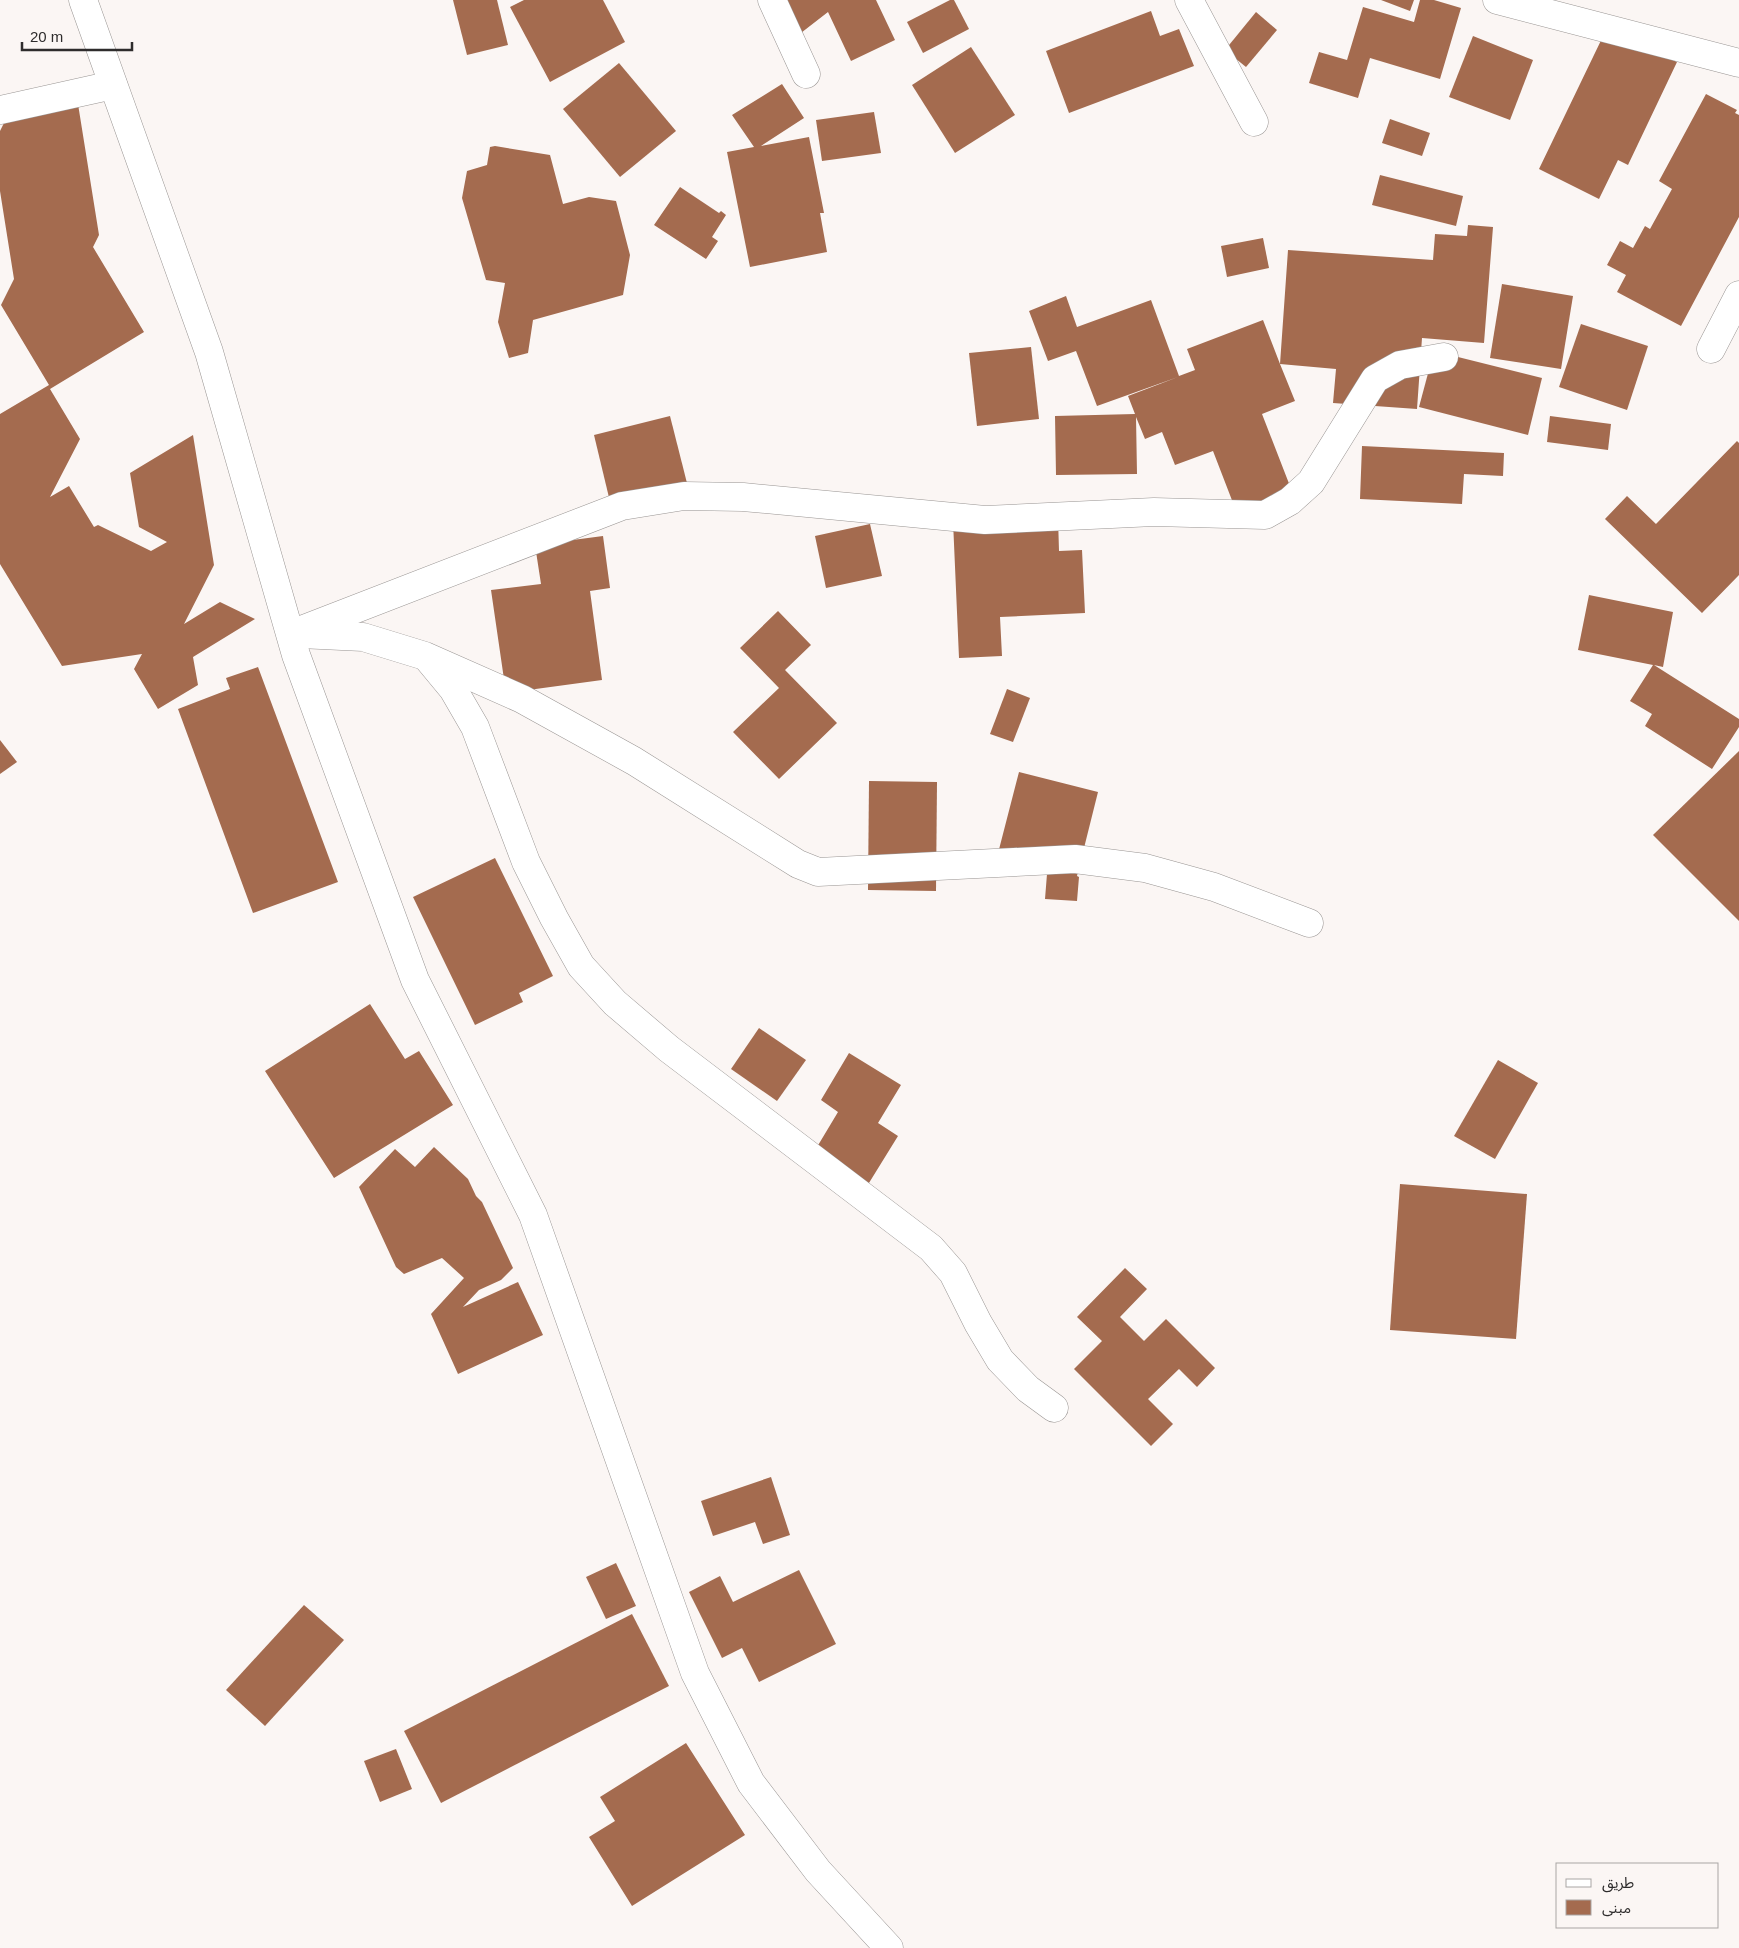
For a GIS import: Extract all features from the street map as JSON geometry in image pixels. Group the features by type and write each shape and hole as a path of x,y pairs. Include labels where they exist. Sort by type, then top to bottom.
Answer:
{"street":[{"path":"83,0 209,352 296,655 415,980 532,1215 695,1673 751,1783 818,1871 889,1948"},
{"path":"772,0 806,74"},
{"path":"1189,0 1254,122"},
{"path":"1497,0 1739,63"},
{"path":"0,110 113,85"},
{"path":"1711,349 1739,295"},
{"path":"291,634 622,506 684,496 743,496 985,520 1154,512 1265,515 1290,501 1311,482 1375,379 1400,365 1444,357"},
{"path":"291,634 363,637 425,656 522,699 634,761 798,864 818,872 1075,859 1154,871 1214,887 1309,923"},
{"path":"425,656 453,689 475,727 526,862 581,966 615,1003 669,1049 931,1248 953,1273 978,1323 1000,1360 1028,1389 1054,1408"}],"building":[{"path":"453,0 497,0 508,45 467,55"},
{"path":"524,0 603,0 625,42 550,82 510,7"},
{"path":"775,0 876,0 895,40 851,61 828,12 788,43"},
{"path":"950,0 954,0 969,29 923,53 907,22"},
{"path":"1381,0 1414,0 1410,11"},
{"path":"1420,0 1434,0 1461,8 1440,79 1370,58 1358,98 1309,83 1319,52 1347,60 1363,7 1414,22"},
{"path":"1151,11 1160,36 1179,29 1194,66 1069,113 1046,51"},
{"path":"1256,12 1277,30 1246,67 1225,50"},
{"path":"1607,28 1677,62 1628,165 1618,160 1599,199 1539,169"},
{"path":"1473,36 1533,60 1510,120 1449,97"},
{"path":"971,47 1015,115 955,153 912,85"},
{"path":"619,63 676,131 620,177 563,109"},
{"path":"782,84 804,118 761,146 809,137 824,213 820,213 827,252 750,267 727,152 754,147 732,115"},
{"path":"1706,94 1737,110 1735,113 1739,115 1739,217 1681,326 1617,292 1626,275 1607,265 1620,241 1633,248 1645,226 1650,229 1672,189 1659,181"},
{"path":"78,104 99,235 93,247 144,332 50,389 80,439 50,497 69,486 94,527 98,525 151,551 167,542 139,527 130,473 193,435 214,565 184,624 220,602 255,619 193,657 198,685 158,709 134,669 142,654 62,666 0,564 0,414 49,385 1,305 14,279 0,191 0,131 8,115"},
{"path":"874,112 881,153 822,161 816,120"},
{"path":"1390,119 1430,133 1422,156 1382,143"},
{"path":"495,146 550,155 563,204 589,197 616,201 630,255 623,295 533,320 528,353 509,358 498,322 505,283 486,280 462,198 467,171 487,165 490,147"},
{"path":"1380,175 1463,196 1456,226 1372,205"},
{"path":"680,187 719,213 721,211 726,215 712,237 718,241 706,259 654,225"},
{"path":"1468,225 1493,227 1484,343 1422,338 1417,409 1333,403 1336,369 1280,364 1288,250 1433,260 1435,234 1467,236"},
{"path":"1263,238 1269,268 1227,277 1221,246"},
{"path":"1502,284 1573,296 1561,369 1490,358"},
{"path":"1066,296 1077,327 1151,300 1179,376 1195,370 1187,349 1263,320 1295,401 1262,414 1295,499 1240,521 1213,451 1175,465 1162,432 1145,439 1136,417 1137,474 1056,475 1055,416 1135,414 1128,396 1178,377 1097,406 1076,351 1048,361 1029,311"},
{"path":"1581,324 1648,346 1627,410 1559,387"},
{"path":"1031,347 1039,419 977,426 969,353"},
{"path":"1434,351 1542,378 1528,435 1419,407"},
{"path":"670,416 689,491 612,510 594,435"},
{"path":"1550,416 1611,424 1608,450 1547,442"},
{"path":"1737,441 1739,443 1739,575 1702,613 1605,519 1627,496 1656,524"},
{"path":"1362,446 1504,453 1503,476 1464,474 1462,504 1360,499"},
{"path":"1058,517 1059,551 1082,550 1085,613 1000,617 1002,656 959,658 953,521"},
{"path":"870,524 882,576 826,588 815,536"},
{"path":"603,536 610,588 590,591 602,680 506,693 491,590 541,584 535,545"},
{"path":"1589,595 1673,612 1663,667 1654,665 1739,719 1739,727 1712,769 1645,726 1652,714 1630,701 1653,665 1578,650"},
{"path":"778,611 811,645 785,670 837,723 779,779 733,732 779,688 740,648"},
{"path":"258,667 338,882 253,913 178,709 230,689 226,678"},
{"path":"1007,689 1030,698 1013,742 990,734"},
{"path":"0,740 17,762 0,774"},
{"path":"1739,751 1739,921 1653,835"},
{"path":"1019,772 1098,792 1077,876 1079,877 1077,901 1045,899 1047,874 996,861"},
{"path":"869,781 937,782 936,891 868,890"},
{"path":"495,858 553,976 519,993 523,1002 475,1025 413,897"},
{"path":"370,1004 405,1059 419,1051 453,1105 334,1178 265,1071"},
{"path":"759,1028 806,1060 777,1101 731,1069"},
{"path":"849,1053 901,1085 878,1123 898,1136 864,1191 811,1157 838,1112 821,1100"},
{"path":"1498,1060 1538,1083 1495,1159 1454,1136"},
{"path":"434,1147 468,1179 476,1196 482,1202 513,1268 501,1280 479,1290 463,1307 518,1282 543,1335 458,1374 431,1314 464,1278 442,1258 404,1274 396,1267 359,1187 395,1149 415,1167"},
{"path":"1400,1184 1527,1194 1516,1339 1390,1330"},
{"path":"1125,1268 1147,1289 1120,1317 1144,1341 1166,1319 1215,1368 1197,1387 1179,1369 1148,1399 1173,1424 1151,1446 1074,1369 1102,1341 1077,1317"},
{"path":"771,1477 790,1535 763,1544 755,1522 713,1536 701,1501"},
{"path":"616,1563 636,1606 606,1619 586,1577"},
{"path":"799,1570 836,1644 759,1682 742,1648 722,1658 689,1592 720,1576 733,1602"},
{"path":"304,1605 344,1640 265,1726 226,1690"},
{"path":"632,1614 669,1686 441,1803 404,1731"},
{"path":"686,1743 745,1835 632,1906 589,1837 615,1821 600,1797"},
{"path":"396,1749 412,1789 380,1802 364,1761"}]}
